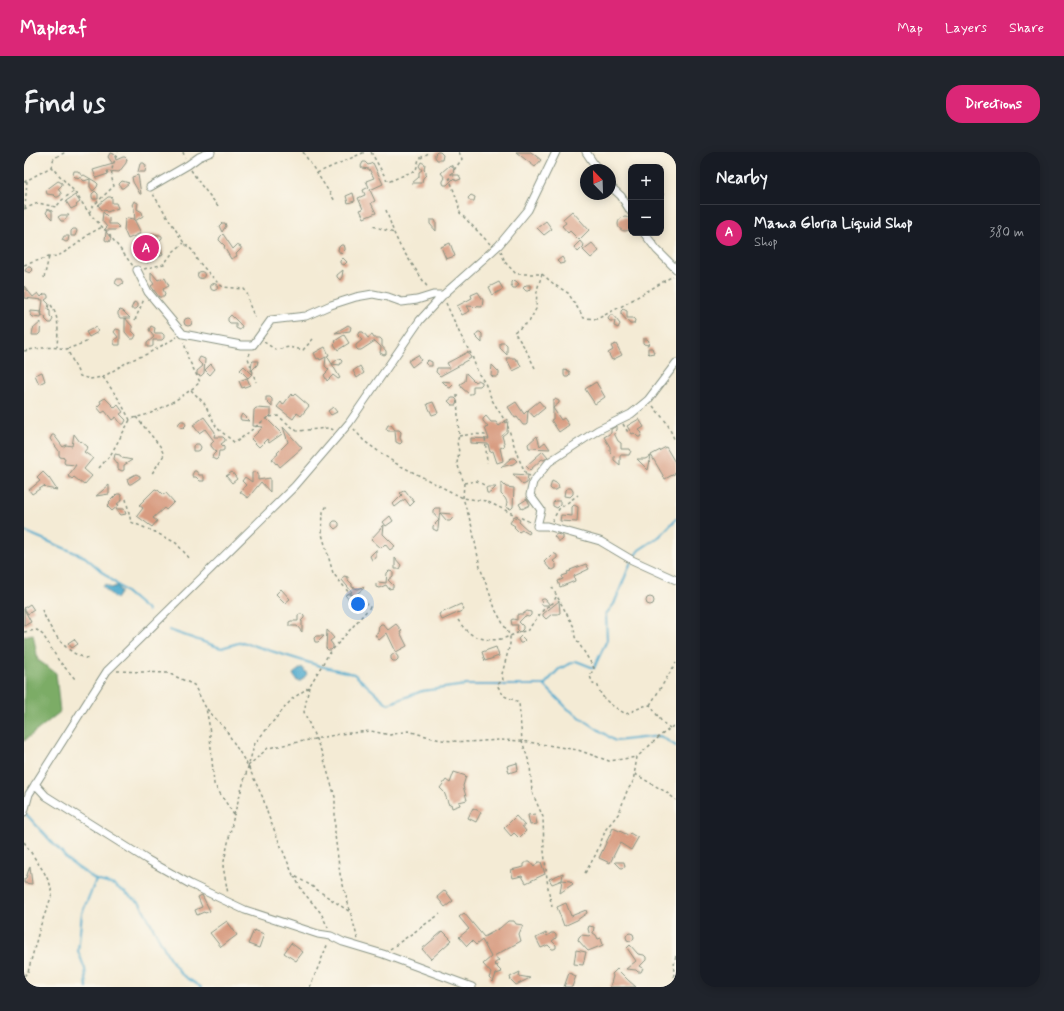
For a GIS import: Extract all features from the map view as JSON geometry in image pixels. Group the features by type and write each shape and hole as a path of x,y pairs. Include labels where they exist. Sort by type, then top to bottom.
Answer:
{"street":[{"path":"150,187 211,152"},
{"path":"24,812 29,794 107,671 295,486 349,422 420,320 443,295 497,246 528,210 556,152"},
{"path":"586,152 594,164"},
{"path":"616,191 621,196 628,207"},
{"path":"646,236 657,250 676,269"},
{"path":"137,270 148,292 182,334 241,345 253,345 271,320 306,316 331,305 356,297 373,294 402,302 417,300 433,295 443,295"},
{"path":"676,363 648,400 631,414 598,430 549,462 535,479 530,495 541,510 537,526 546,526 600,541 632,560 676,580"},
{"path":"35,784 46,796 146,859 190,884 260,915 318,934 331,936 472,987"}],"path":[{"path":"24,182 51,167 54,158 66,152"},
{"path":"89,214 94,205 114,186 111,178 112,166 118,152"},
{"path":"183,152 188,165 201,185 219,207"},
{"path":"303,152 335,201"},
{"path":"317,173 365,152"},
{"path":"371,152 388,182 416,170 419,159 430,152"},
{"path":"459,152 462,159 449,177 458,202 460,213 497,246 505,262 516,274 542,274 555,285 568,293 584,318 597,319 676,274"},
{"path":"51,167 74,191 89,214 102,227 137,270 164,264 174,251 184,243"},
{"path":"27,181 24,208 38,203 56,207 62,200 74,191"},
{"path":"150,187 184,243 193,251 197,260 223,287 244,289 247,293 255,318"},
{"path":"386,210 400,246 433,295"},
{"path":"373,226 394,233"},
{"path":"24,265 49,257 58,256 89,234 102,227"},
{"path":"44,278 49,257"},
{"path":"535,368 525,348 514,332 529,322 536,309 537,290 542,274"},
{"path":"135,320 148,292"},
{"path":"443,295 478,372 485,383 492,400 507,424 518,458 526,474 535,479"},
{"path":"52,305 57,314 57,347"},
{"path":"67,349 80,376 90,379 103,377 129,361 147,354 182,334 188,358 200,382 191,390 150,413 136,416 130,420 111,454 98,468"},
{"path":"256,382 248,358 253,345 265,341 276,350 289,347 303,350 313,339"},
{"path":"24,351 57,347 67,349 89,341"},
{"path":"103,377 120,401 130,420"},
{"path":"191,390 204,403 217,428 236,443 268,417 278,416 297,431 328,428 341,432"},
{"path":"457,394 457,442 459,452 457,463 464,483 463,498 472,527 480,567 496,611 510,636 510,644 502,674 503,680 496,685 504,696 519,702 522,740 530,765 532,792 543,817 544,852 548,888 552,907"},
{"path":"648,400 667,423 676,443"},
{"path":"136,416 160,446 164,455 151,475"},
{"path":"620,419 629,434"},
{"path":"349,422 364,441 395,464 463,498 486,502 515,514 537,526"},
{"path":"458,436 473,434 485,435 487,464"},
{"path":"464,483 477,481 484,485"},
{"path":"548,527 559,509 578,495"},
{"path":"126,500 131,522 176,542 190,558"},
{"path":"328,504 323,512 322,534 333,573 350,594 358,596 370,607 328,655 309,687 304,712 322,753 335,797 336,835 340,874 361,948"},
{"path":"552,587 574,627 576,637 594,668 590,676 593,684 598,686 600,693 612,706 626,714 650,705 676,663"},
{"path":"458,620 467,632 476,637 487,640 510,636 517,632 527,631 544,610 553,603 557,596"},
{"path":"42,610 48,624 64,645 72,652 88,659"},
{"path":"24,632 37,630 43,635 59,661 76,680"},
{"path":"107,671 150,671 168,673 194,685 206,708 226,730 248,766 263,798 268,815 293,875 303,892 321,913 331,936 310,987"},
{"path":"229,902 223,866 234,815 255,743 292,699 309,687"},
{"path":"650,705 662,722 670,728"},
{"path":"206,708 209,724 214,784 234,815"},
{"path":"585,873 596,854 606,829 620,813 627,791 633,782 638,757 660,736 676,724"},
{"path":"248,766 268,748 340,734 371,731 390,735 408,731 440,740 468,742 522,740 578,750 609,761 638,757"},
{"path":"635,774 666,792 676,800"},
{"path":"24,842 44,872 50,884 52,895 40,927 28,972 24,976"},
{"path":"293,875 350,912"},
{"path":"383,954 440,914"},
{"path":"676,956 674,963 674,978 676,986"}],"green space":[{"path":"33,634 38,660 56,673 60,712 24,741 24,636"}],"water":[{"path":"105,584 111,588 117,586 121,592 116,599 103,587"},
{"path":"302,667 307,674 301,681 297,681 293,674"}],"building":[{"path":"437,152 440,152 443,155 442,160 437,160 435,157"},
{"path":"516,152 531,152 541,160 535,167"},
{"path":"110,153 114,154 116,160 125,157 127,159 126,163 119,172 107,171 108,174 96,178 93,170 113,164 108,157"},
{"path":"363,162 368,165 373,163 383,184 370,190 375,201 371,203 376,213 364,218 360,210 363,209 358,198 365,195 363,190 369,187 366,181 374,178 369,169 362,168 361,166"},
{"path":"421,162 425,164 424,170 426,175 421,183 412,183 419,177 419,172 422,170 419,166"},
{"path":"142,163 146,166 145,172 138,172 140,164"},
{"path":"450,165 454,167 453,175 459,175 461,179 456,181 454,178 447,185 444,185 443,181 445,178 441,173"},
{"path":"74,171 78,171 82,176 84,175 96,182 98,184 97,187 93,191 90,187 90,179 84,181 81,178 75,177 73,175"},
{"path":"138,175 141,194 133,182 132,177"},
{"path":"58,181 62,183 58,189 61,195 56,197 54,195 47,194 46,190"},
{"path":"122,181 129,183 121,188 119,184"},
{"path":"95,191 98,194 98,199 93,199 92,197 92,194"},
{"path":"353,193 355,201 348,203 346,196"},
{"path":"75,195 80,202 76,205 77,206 71,209 66,201"},
{"path":"471,195 475,197 474,201 470,201 468,198"},
{"path":"108,197 112,198 112,203 116,203 118,208 107,212 105,210 103,211 98,205"},
{"path":"134,201 138,203 137,209 142,212 143,216 135,221 134,208 132,205"},
{"path":"48,209 52,211 52,219 46,213"},
{"path":"572,211 589,230 579,240 570,231 568,233 562,226 566,223 563,219"},
{"path":"103,212 109,218 109,224 116,224 119,227 116,230 104,230 107,227 102,221"},
{"path":"61,215 69,215 64,221 61,221 58,217"},
{"path":"625,217 628,218 628,230 625,231 620,229 618,224 620,219"},
{"path":"127,218 134,219 141,233 128,239 124,230 125,220"},
{"path":"430,220 435,220 436,231 430,224"},
{"path":"546,221 552,229 544,235 537,228"},
{"path":"222,223 225,223 226,226 222,232 219,226"},
{"path":"76,229 77,231 75,236 71,236 71,231"},
{"path":"106,232 111,238 109,242 105,240"},
{"path":"153,234 162,236 158,242 163,254 147,263 148,255 154,250 148,237"},
{"path":"223,234 233,249 237,245 241,247 236,254 237,256 231,259 224,247 225,246 219,240"},
{"path":"64,236 69,236 68,241 66,242 62,240"},
{"path":"580,241 584,246 578,252 574,247"},
{"path":"450,243 455,256 446,259 441,247"},
{"path":"592,243 599,251 591,258 583,250"},
{"path":"341,245 344,245 345,250 341,254 338,250"},
{"path":"562,257 564,263 560,264 557,261"},
{"path":"343,258 347,262 344,265 340,263"},
{"path":"27,267 30,267 33,270 30,273 25,271"},
{"path":"343,270 342,277 340,280 337,275"},
{"path":"151,272 158,280 165,278 169,286 163,289 165,294 164,297 159,297 151,286 154,284 151,280"},
{"path":"201,272 204,275 201,278 198,275"},
{"path":"117,279 121,279 123,283 119,286 115,283"},
{"path":"513,280 519,284 516,288 513,288 511,285"},
{"path":"499,282 503,289 493,295 489,287"},
{"path":"214,284 217,287 214,290 211,287"},
{"path":"526,285 530,285 530,289 528,291 523,288"},
{"path":"24,286 33,297 38,293 41,297 44,294 47,294 48,298 45,300 49,304 48,309 50,311 50,316 53,319 51,323 49,323 41,314 43,300 24,298"},
{"path":"478,292 483,300 482,307 467,306 470,311 462,315 457,306 472,298 471,295"},
{"path":"134,302 138,304 138,307 136,309 131,309"},
{"path":"623,309 627,311 627,318 633,318 635,320 634,324 630,324 621,314"},
{"path":"120,310 130,318 120,318 118,312"},
{"path":"31,311 42,312 41,318 33,317 31,315"},
{"path":"231,315 242,326 240,330 236,328 236,323 230,323 228,321 228,318"},
{"path":"610,315 613,315 620,324 618,328 614,326 615,321 610,321 608,319"},
{"path":"125,318 132,326 132,331 136,335 134,339 131,339 125,332"},
{"path":"188,318 191,319 191,325 188,326 185,325 184,322 185,319"},
{"path":"41,322 40,333 38,335 32,335 33,329"},
{"path":"348,325 351,327 350,331 335,333"},
{"path":"151,326 155,328 154,333 162,333 164,338 162,340 153,340 153,346 147,347 147,343 154,337 149,330"},
{"path":"96,327 98,332 89,337 86,332"},
{"path":"116,329 120,330 120,345 115,345 114,343 114,340 118,337 114,332"},
{"path":"360,332 363,332 368,338 372,335 374,338 380,338 386,354 384,355 380,353 381,347 375,341 361,350 358,350 356,345 362,340 358,336"},
{"path":"478,332 482,334 482,343 475,336"},
{"path":"344,335 349,343 338,350 334,344 336,342 335,341"},
{"path":"643,339 647,339 649,341 648,345 643,343"},
{"path":"500,343 505,343 507,345 507,355 500,348"},
{"path":"616,344 622,355 612,360 608,353 613,350 611,346"},
{"path":"325,347 329,355 327,356 340,378 338,379 333,375 327,381 324,375 329,370 325,366 326,357 320,360 319,358 317,359 314,353"},
{"path":"648,348 652,348 654,353 649,354"},
{"path":"468,352 471,358 462,364 440,376 436,372 437,368 450,368 447,363"},
{"path":"418,355 421,360 412,367 408,361"},
{"path":"200,357 205,359 204,373 201,376 197,375 197,371 203,366 198,361"},
{"path":"506,358 515,358 518,360 521,367 513,371"},
{"path":"338,359 342,361 340,365 332,364"},
{"path":"428,360 432,362 432,366 428,366 425,363"},
{"path":"258,361 257,365 251,371 252,362"},
{"path":"211,364 215,369 210,375 205,370"},
{"path":"492,365 499,372 499,375 496,377 491,375"},
{"path":"244,366 252,374 248,378 240,370"},
{"path":"360,366 364,373 357,378 353,371"},
{"path":"564,370 569,371 570,375 568,377 565,377"},
{"path":"42,372 45,381 39,384 35,375"},
{"path":"466,373 475,382 478,380 482,382 480,386 473,386 473,393 471,394 462,388 460,384 465,381"},
{"path":"247,378 250,385 242,388 239,381"},
{"path":"442,381 450,382 453,385 450,388"},
{"path":"596,382 605,397 595,404 585,389"},
{"path":"291,394 293,396 295,394 309,406 301,416 297,413 293,419 277,407 281,402 283,405"},
{"path":"266,397 270,397 272,399 272,407 266,401"},
{"path":"105,398 115,408 118,405 123,412 120,414 126,420 124,424 121,424 116,417 112,420 105,411 102,413 97,407 101,403 100,401"},
{"path":"452,398 457,400 456,405 452,405 448,401"},
{"path":"555,399 559,401 559,403 553,408 553,400"},
{"path":"539,401 545,408 534,417 528,410"},
{"path":"433,402 438,413 432,415 427,404"},
{"path":"516,402 524,414 528,410 526,425 523,425 517,417 515,418 508,407"},
{"path":"333,407 337,412 331,415 328,411"},
{"path":"256,408 271,409 271,415 267,419 282,434 269,443 267,439 259,447 251,439 263,427 253,426 254,410"},
{"path":"553,408 561,420 564,418 569,425 559,432 551,420 553,419"},
{"path":"242,414 250,421 241,420 240,418"},
{"path":"486,416 491,422 496,422 499,426 508,419 507,432 502,436 505,446 500,448 503,461 497,463 493,451 490,452 488,444 471,443 471,438 489,439 485,428 488,427 483,421"},
{"path":"204,417 215,432 214,437 223,437 225,439 225,441 221,444 224,447 224,450 219,451 218,458 216,460 212,458 216,452 211,446 214,441 205,429 199,433 193,425"},
{"path":"639,419 644,427 639,430 642,433 640,437 638,437 634,433 632,434 627,426"},
{"path":"181,421 184,421 186,425 183,428 178,425"},
{"path":"388,425 391,425 395,430 399,430 401,432 400,438 402,442 400,444 396,442 395,431 388,431 386,429"},
{"path":"617,426 617,430 614,433 618,441 621,443 621,449 630,449 631,451 629,455 620,455 620,465 614,460 614,456 610,452 610,447 604,437 611,433 611,429"},
{"path":"283,427 302,448 280,467 272,459 288,442"},
{"path":"74,434 80,442 81,441 88,447 84,452 93,458 84,469 92,476 84,485 74,477 72,479 68,476 76,465 65,464 65,458 60,457 59,451 50,439 52,435 54,435 63,447 66,445 72,446"},
{"path":"537,436 540,446 545,442 550,449 529,448 528,444"},
{"path":"199,444 201,447 200,450 193,451 193,446"},
{"path":"666,447 676,464 676,473 665,479 651,455"},
{"path":"543,451 548,457 544,460 542,459 530,470 526,466"},
{"path":"115,454 120,455 122,458 132,460 124,465 124,470 122,471 118,469 118,464 114,459"},
{"path":"651,456 648,470 637,459 645,459"},
{"path":"511,458 514,458 517,461 513,464 501,467"},
{"path":"194,471 196,471 199,475 203,475 204,481 200,481 196,477 193,477 192,475"},
{"path":"43,472 57,490 46,488 44,486 32,494 29,490 40,481 37,478"},
{"path":"232,472 237,479 232,483 226,476"},
{"path":"254,472 258,474 258,480 270,478 270,492 261,482 248,498 240,492 246,485 242,481 245,477 252,482 252,473"},
{"path":"136,474 140,476 140,478 129,484 127,479"},
{"path":"513,474 528,475 527,483 523,485"},
{"path":"552,481 558,484 559,488 552,490 550,488"},
{"path":"501,482 506,487 514,488 513,507 511,509 506,507 507,502 501,494"},
{"path":"109,485 109,494 96,496"},
{"path":"496,487 490,493 487,493 486,488"},
{"path":"567,488 571,488 573,491 573,494 570,497 564,496"},
{"path":"155,489 163,495 166,493 174,502 166,510 164,508 153,518 157,521 152,527 137,516 143,508 139,505"},
{"path":"405,490 414,502 410,506 405,499 395,507 393,504 402,495 400,493"},
{"path":"117,494 120,494 122,500 112,511 107,506"},
{"path":"527,499 530,505 522,509 519,504"},
{"path":"555,501 560,501 560,505 557,508 553,506"},
{"path":"574,505 578,507 577,522 560,521 561,515 572,516 572,507"},
{"path":"435,508 440,508 439,520 433,513"},
{"path":"116,509 124,509 126,514 121,515"},
{"path":"440,513 451,514 453,516 452,519 447,521"},
{"path":"390,516 393,521 386,526 383,522"},
{"path":"514,516 520,520 519,522 530,532 529,534 522,530 519,532 514,527 515,526 510,523"},
{"path":"439,520 437,531 433,529 433,526"},
{"path":"334,521 339,523 339,526 335,529 332,526"},
{"path":"384,525 383,534 395,546 390,550 385,544 381,548 371,539"},
{"path":"557,534 563,536 561,541 558,541 554,536"},
{"path":"376,550 376,558 372,560 370,556"},
{"path":"553,553 557,555 557,558 553,561 556,564 556,568 553,570 550,569 544,562"},
{"path":"395,558 401,565 399,569 395,569"},
{"path":"586,564 589,569 574,576 575,581 560,587 558,581 563,579 562,576 568,574 567,572 571,571 570,570"},
{"path":"389,571 393,572 393,576 388,580 393,585 393,588 389,589 386,585 379,588 376,587 378,582 386,583 387,573"},
{"path":"344,576 348,577 352,587 358,589 364,588 354,596 356,599 354,603 352,603 345,595 352,592 342,580"},
{"path":"281,589 290,599 285,603 276,594"},
{"path":"650,597 653,598 653,604 650,605 647,604 646,601 647,598"},
{"path":"545,599 550,605 542,605 541,600"},
{"path":"559,601 560,613 552,614 546,619 543,614"},
{"path":"30,604 34,610 28,614 24,608"},
{"path":"461,604 464,610 442,620 439,614"},
{"path":"24,609 31,622 24,626"},
{"path":"527,611 531,612 531,615 529,617 525,616 519,622 523,626 523,629 520,632 517,629 518,625 512,625 511,620 517,620 517,615 523,614"},
{"path":"300,614 304,616 301,621 302,632 297,626 289,626 289,622 298,621 298,615"},
{"path":"383,624 388,630 396,624 402,631 400,632 407,646 396,652 387,633 379,640 375,635 378,633 379,626"},
{"path":"327,630 334,638 330,641 333,645 331,650 326,648"},
{"path":"316,636 324,636 318,642 315,642 314,638"},
{"path":"521,636 525,640 520,643 518,639"},
{"path":"74,639 78,644 72,648 68,643"},
{"path":"496,647 499,656 485,661 482,652"},
{"path":"395,653 398,659 393,661 391,656"},
{"path":"517,763 518,770 509,773 507,766"},
{"path":"454,772 466,776 463,786 467,800 459,802 460,805 452,808 451,804 449,805 444,792 440,788 446,780 450,783"},
{"path":"473,808 481,812 476,822 468,818"},
{"path":"535,814 537,824 530,825 528,815"},
{"path":"516,816 525,826 522,826 526,831 519,838 514,833 511,836 504,828"},
{"path":"613,828 628,835 630,833 638,838 631,850 620,843 610,863 599,858"},
{"path":"530,862 534,867 538,862 541,862 545,874 526,883 522,876 513,878 511,870 524,867 524,864"},
{"path":"615,862 624,862 625,867 621,868"},
{"path":"30,866 32,884 24,883 24,879 26,878"},
{"path":"563,873 562,880 552,884 549,879"},
{"path":"562,880 570,881 573,884 560,893"},
{"path":"445,890 453,901 445,907 437,897"},
{"path":"202,895 210,911 197,915 195,910 202,907 198,897"},
{"path":"566,903 571,916 586,910 587,913 564,926 557,907"},
{"path":"464,913 484,937 500,928 508,921 514,921 516,924 523,925 519,934 521,941 494,956 499,960 494,964 496,966 498,964 497,967 502,972 496,974 493,982 489,978 491,973 483,964 491,957 482,940 476,945 472,941 467,946 459,937 469,929 459,917"},
{"path":"227,921 237,935 221,947 210,933"},
{"path":"589,926 594,927 593,933 598,939 601,938 603,945 588,951 578,940 581,935 590,936 588,929"},
{"path":"254,930 264,934 259,948 248,944"},
{"path":"443,931 452,940 431,959 422,949"},
{"path":"546,933 547,936 551,933 556,935 556,938 552,941 556,945 556,948 552,949 548,945 541,948 536,938"},
{"path":"630,933 633,934 633,940 630,941 627,940 626,937 627,934"},
{"path":"291,943 303,952 296,961 284,953"},
{"path":"630,945 638,954 646,957 646,960 640,966 643,968 641,972 626,969 636,961 627,948"},
{"path":"576,950 586,952 583,965 574,964"},
{"path":"617,969 636,987 610,987 613,976 612,974"},
{"path":"520,972 519,976 530,978 516,985 510,977"},
{"path":"569,973 576,976 572,987 564,987"}],"waterway":[{"path":"633,558 639,550 660,536 676,519"},
{"path":"24,531 85,557 148,611"},
{"path":"544,685 559,669 576,661 594,668 607,640 606,614 614,604 631,562"},
{"path":"169,630 221,648 242,642 320,666 354,674 388,704 422,691 466,685 544,685 568,709 615,741 660,736 676,746"},
{"path":"26,814 70,862 96,880 114,885 140,903 169,957 181,974 201,987"},
{"path":"87,987 85,969 78,951 82,913 96,880"}],"place":[{"name":"Mama Gloria Liquid Shop","path":"146,248"}]}
